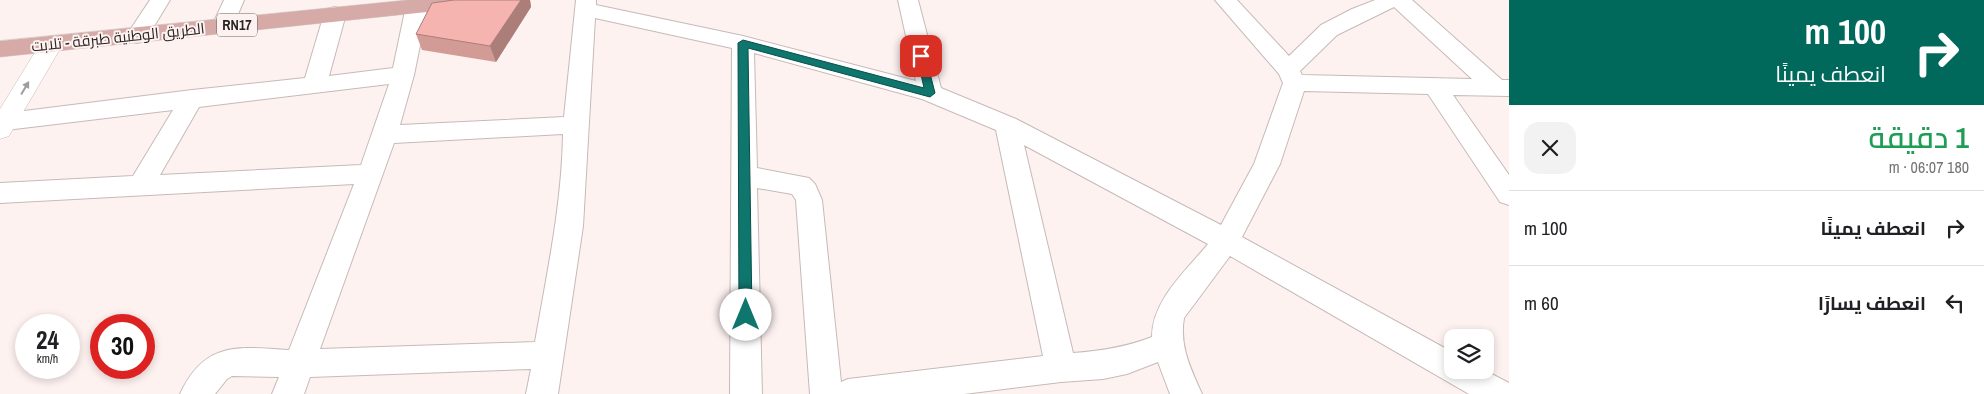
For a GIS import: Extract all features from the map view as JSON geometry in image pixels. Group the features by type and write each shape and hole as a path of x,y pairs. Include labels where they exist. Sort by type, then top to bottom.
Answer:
{"main road":[{"name":"الطريق الوطنية طبرقة - تلابت","path":"0,49 474,0"}],"street":[{"path":"137,36 160,0"},
{"path":"223,26 234,0"},
{"path":"908,0 930,93"},
{"path":"1225,0 1292,77 1435,87 1502,87"},
{"path":"1186,394 1167,345 1166,325 1174,307 1226,241 1267,164 1292,77 1329,30 1360,14 1394,0"},
{"path":"1398,0 1502,87"},
{"path":"542,394 569,226 575,159 575,125 586,4 620,18 743,43 930,93 1007,125 1226,241 1444,363"},
{"path":"288,394 385,135 403,75 417,6"},
{"path":"315,85 335,14"},
{"path":"743,43 746,176 746,394"},
{"path":"2,116 41,45"},
{"path":"2,116 403,75"},
{"path":"1435,87 1509,195"},
{"path":"141,186 192,98"},
{"path":"385,135 575,125"},
{"path":"1007,125 1061,368"},
{"path":"0,193 369,174"},
{"path":"746,176 800,185 806,191 809,200 826,394"},
{"path":"848,394 1061,368 1103,365 1127,360 1167,345"},
{"path":"196,394 216,369 226,363 238,360 299,364 549,355"},
{"path":"1472,379 1499,394"}],"building":[{"path":"454,0 521,0 490,46 416,34 432,3"}],"route":[{"path":"746,315 746,176 743,43 930,93 921,56"}]}
